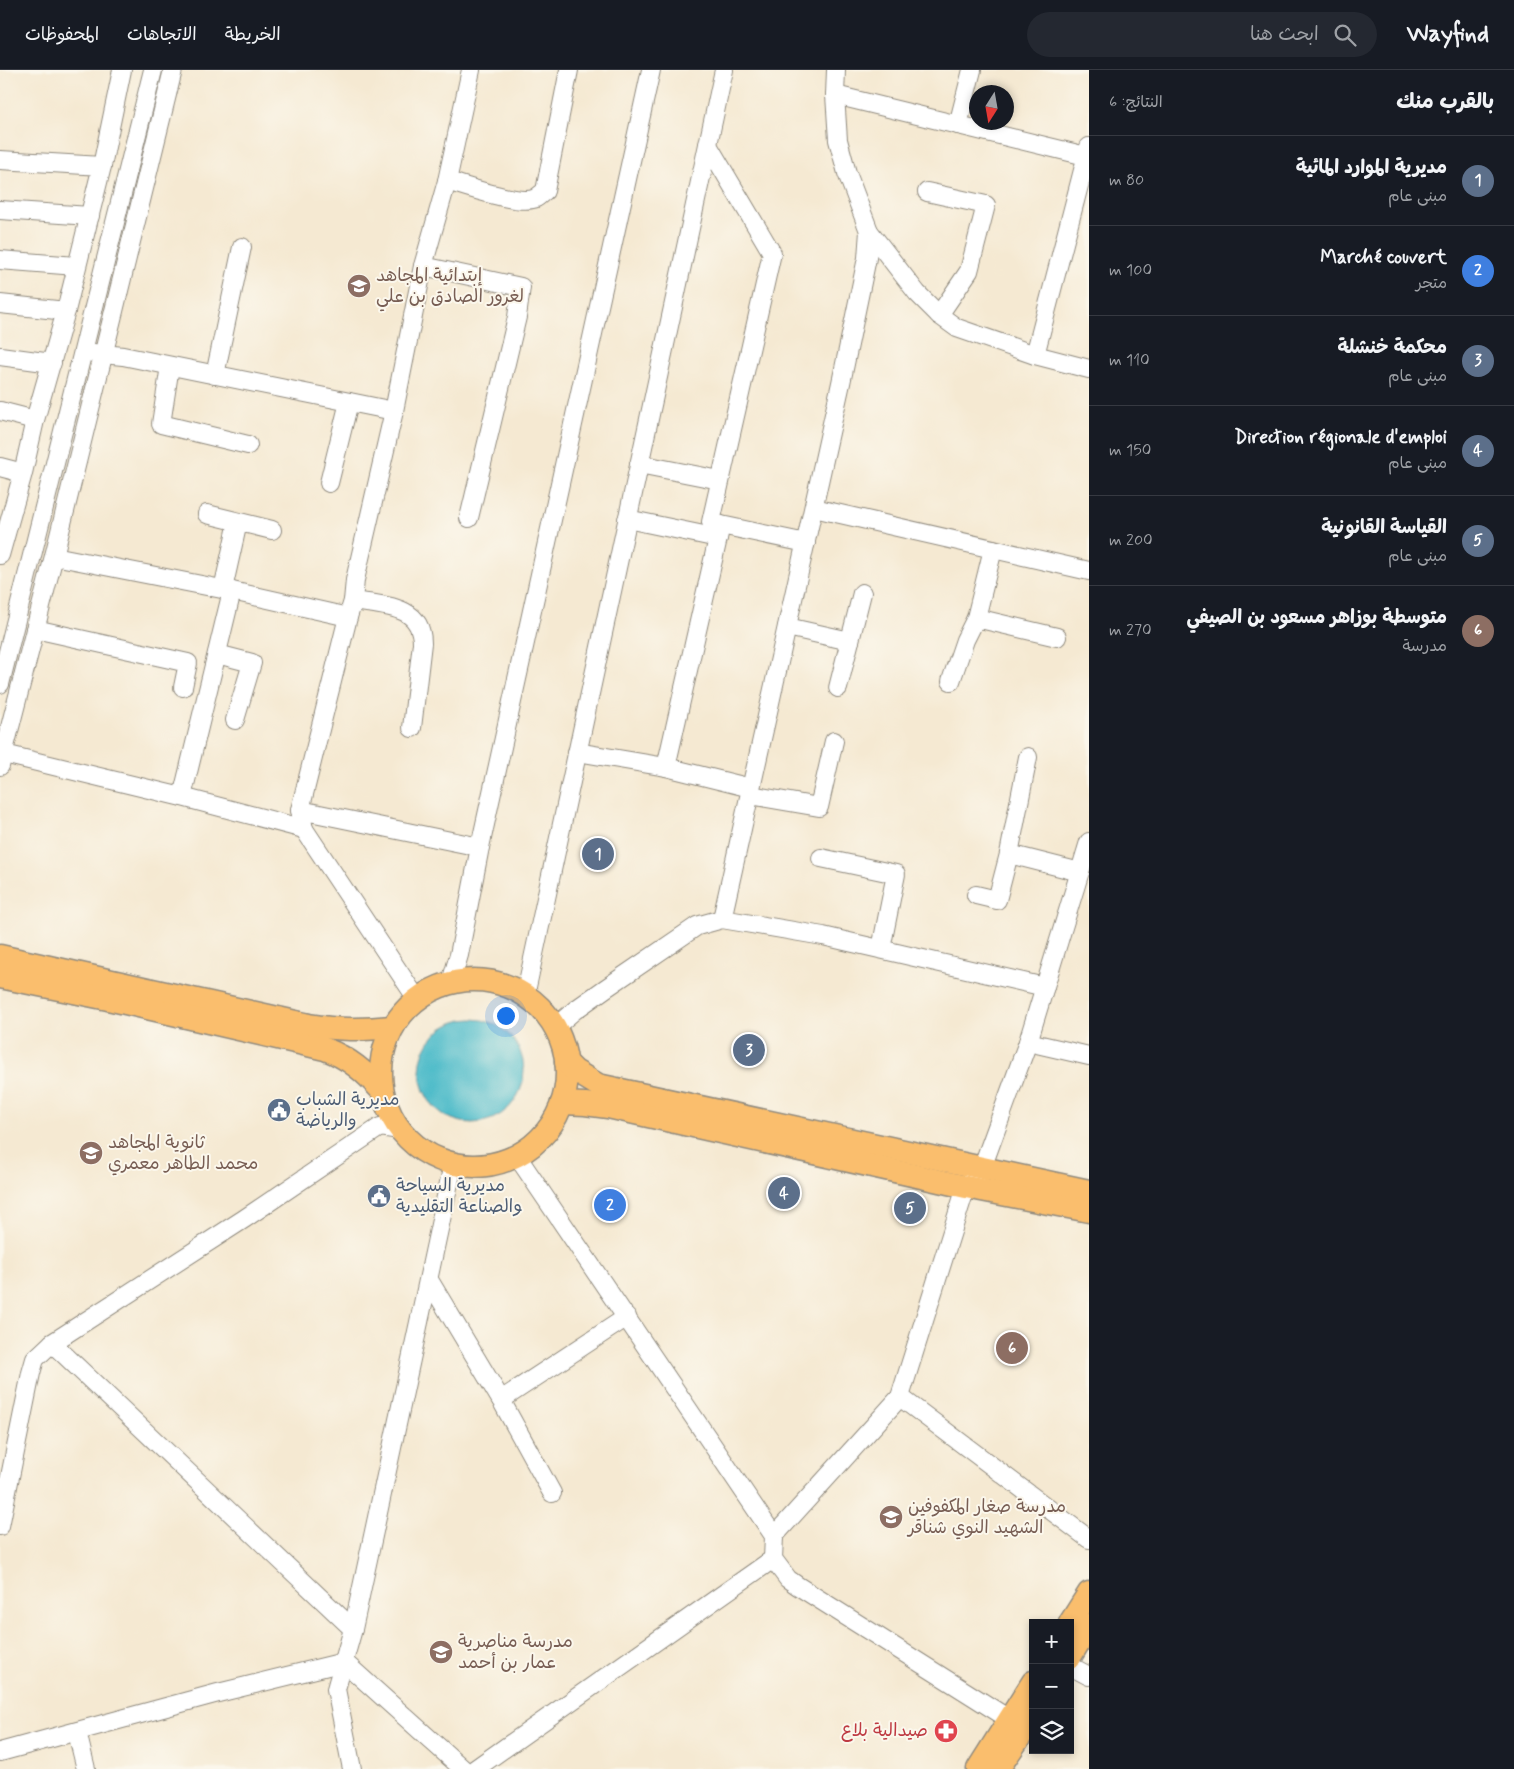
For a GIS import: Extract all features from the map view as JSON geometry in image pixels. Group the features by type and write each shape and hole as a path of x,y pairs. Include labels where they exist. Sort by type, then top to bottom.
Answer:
{"main road":[{"path":"0,956 336,1029 355,1030 392,1027"},
{"path":"0,977 108,999 325,1049 352,1062 366,1073 382,1091"},
{"path":"477,980 502,984 525,996 542,1010 555,1027 562,1044 566,1062 567,1081 562,1104 555,1119 532,1146 517,1156 497,1163 475,1166 453,1164 433,1157 400,1130 388,1112 382,1091 380,1067 385,1044 392,1027 416,999 451,982 477,980"},
{"path":"566,1062 575,1072 598,1085 1089,1191"},
{"path":"562,1104 608,1107 966,1187 1089,1211"},
{"path":"1073,1619 1089,1593"},
{"path":"1074,1649 1089,1625"},
{"path":"978,1769 1029,1688"},
{"path":"998,1769 1029,1724"}],"street":[{"path":"0,555 35,420 66,312 102,166 122,70"},
{"path":"0,684 153,70"},
{"path":"173,70 54,556 1,758 182,797 304,830"},
{"path":"416,999 304,830 300,810 351,609 355,580 394,411 423,266 448,181 471,70"},
{"path":"448,181 504,198 535,199 545,191 569,70"},
{"path":"451,982 459,955 480,847 651,70"},
{"path":"525,996 724,70"},
{"path":"836,70 835,95 838,140 847,173 869,231 918,293 939,315 957,328 1035,355 1089,369"},
{"path":"958,125 972,70"},
{"path":"835,95 958,125 1088,152 1035,355"},
{"path":"666,767 714,530 720,480 772,253 708,145"},
{"path":"0,160 102,166"},
{"path":"927,192 986,205 969,271 939,315"},
{"path":"0,210 90,216"},
{"path":"722,919 868,258 869,231"},
{"path":"215,375 242,247"},
{"path":"0,260 76,266"},
{"path":"423,266 521,288 517,316 468,518"},
{"path":"0,304 66,312"},
{"path":"83,352 123,356 394,411"},
{"path":"0,356 52,363"},
{"path":"170,366 161,424 248,445"},
{"path":"329,483 349,402"},
{"path":"0,411 35,420"},
{"path":"639,464 720,480"},
{"path":"0,467 22,473"},
{"path":"814,508 1089,571"},
{"path":"207,514 272,530"},
{"path":"627,519 806,543"},
{"path":"182,797 217,654 238,522"},
{"path":"951,681 965,640 976,618 993,549"},
{"path":"54,556 228,590 351,609 402,610 411,615 418,624 422,634 412,728"},
{"path":"838,688 862,593"},
{"path":"976,618 1057,637"},
{"path":"787,628 850,641"},
{"path":"35,629 188,663 183,687"},
{"path":"217,654 252,663 235,720"},
{"path":"577,752 666,767 750,792 819,807 834,741"},
{"path":"976,895 997,900 1009,854 1028,757"},
{"path":"300,810 480,847"},
{"path":"774,1536 900,1398 966,1187 982,1168 1028,1042 1089,842"},
{"path":"1009,854 1080,872"},
{"path":"821,858 896,874 881,949"},
{"path":"555,1027 575,1010 697,926 722,919 823,936 1046,987"},
{"path":"1028,1042 1089,1056"},
{"path":"0,1526 35,1359 52,1343 244,1219 380,1127 400,1130"},
{"path":"517,1156 774,1536 773,1559 788,1579 1009,1719"},
{"path":"352,1769 336,1689 353,1629 453,1164"},
{"path":"429,1280 501,1400 552,1494"},
{"path":"501,1400 627,1317"},
{"path":"52,1343 353,1629"},
{"path":"900,1398 1089,1540"},
{"path":"475,1769 773,1559"},
{"path":"0,1752 218,1692 344,1662"},
{"path":"344,1662 463,1769"},
{"path":"1074,1668 1089,1676"},
{"path":"77,1732 86,1769"}],"water":[{"path":"472,1019 492,1023 509,1034 520,1051 524,1071 520,1091 509,1108 492,1119 472,1123 452,1119 435,1108 424,1091 420,1071 424,1051 435,1034 452,1023"}],"place":[{"name":"إبتدائية المجاهد لغرور الصادق بن علي","path":"359,286"},
{"name":"مديرية الموارد المائية","path":"598,854"},
{"name":"محكمة خنشلة","path":"749,1050"},
{"name":"مديرية الشباب والرياضة","path":"279,1110"},
{"name":"ثانوية المجاهد محمد الطاهر معمري","path":"91,1153"},
{"name":"Direction régionale d'emploi","path":"784,1193"},
{"name":"مديرية السياحة والصناعة التقليدية","path":"379,1196"},
{"name":"Marché couvert","path":"610,1205"},
{"name":"القياسة القانونية","path":"910,1208"},
{"name":"متوسطة بوزاهر مسعود بن الصيفي","path":"1012,1348"},
{"name":"مدرسة صغار المكفوفين الشهيد النوي شناقر","path":"891,1517"},
{"name":"مدرسة مناصرية عمار بن أحمد","path":"441,1652"},
{"name":"صيدالية بلاع","path":"946,1731"}]}
